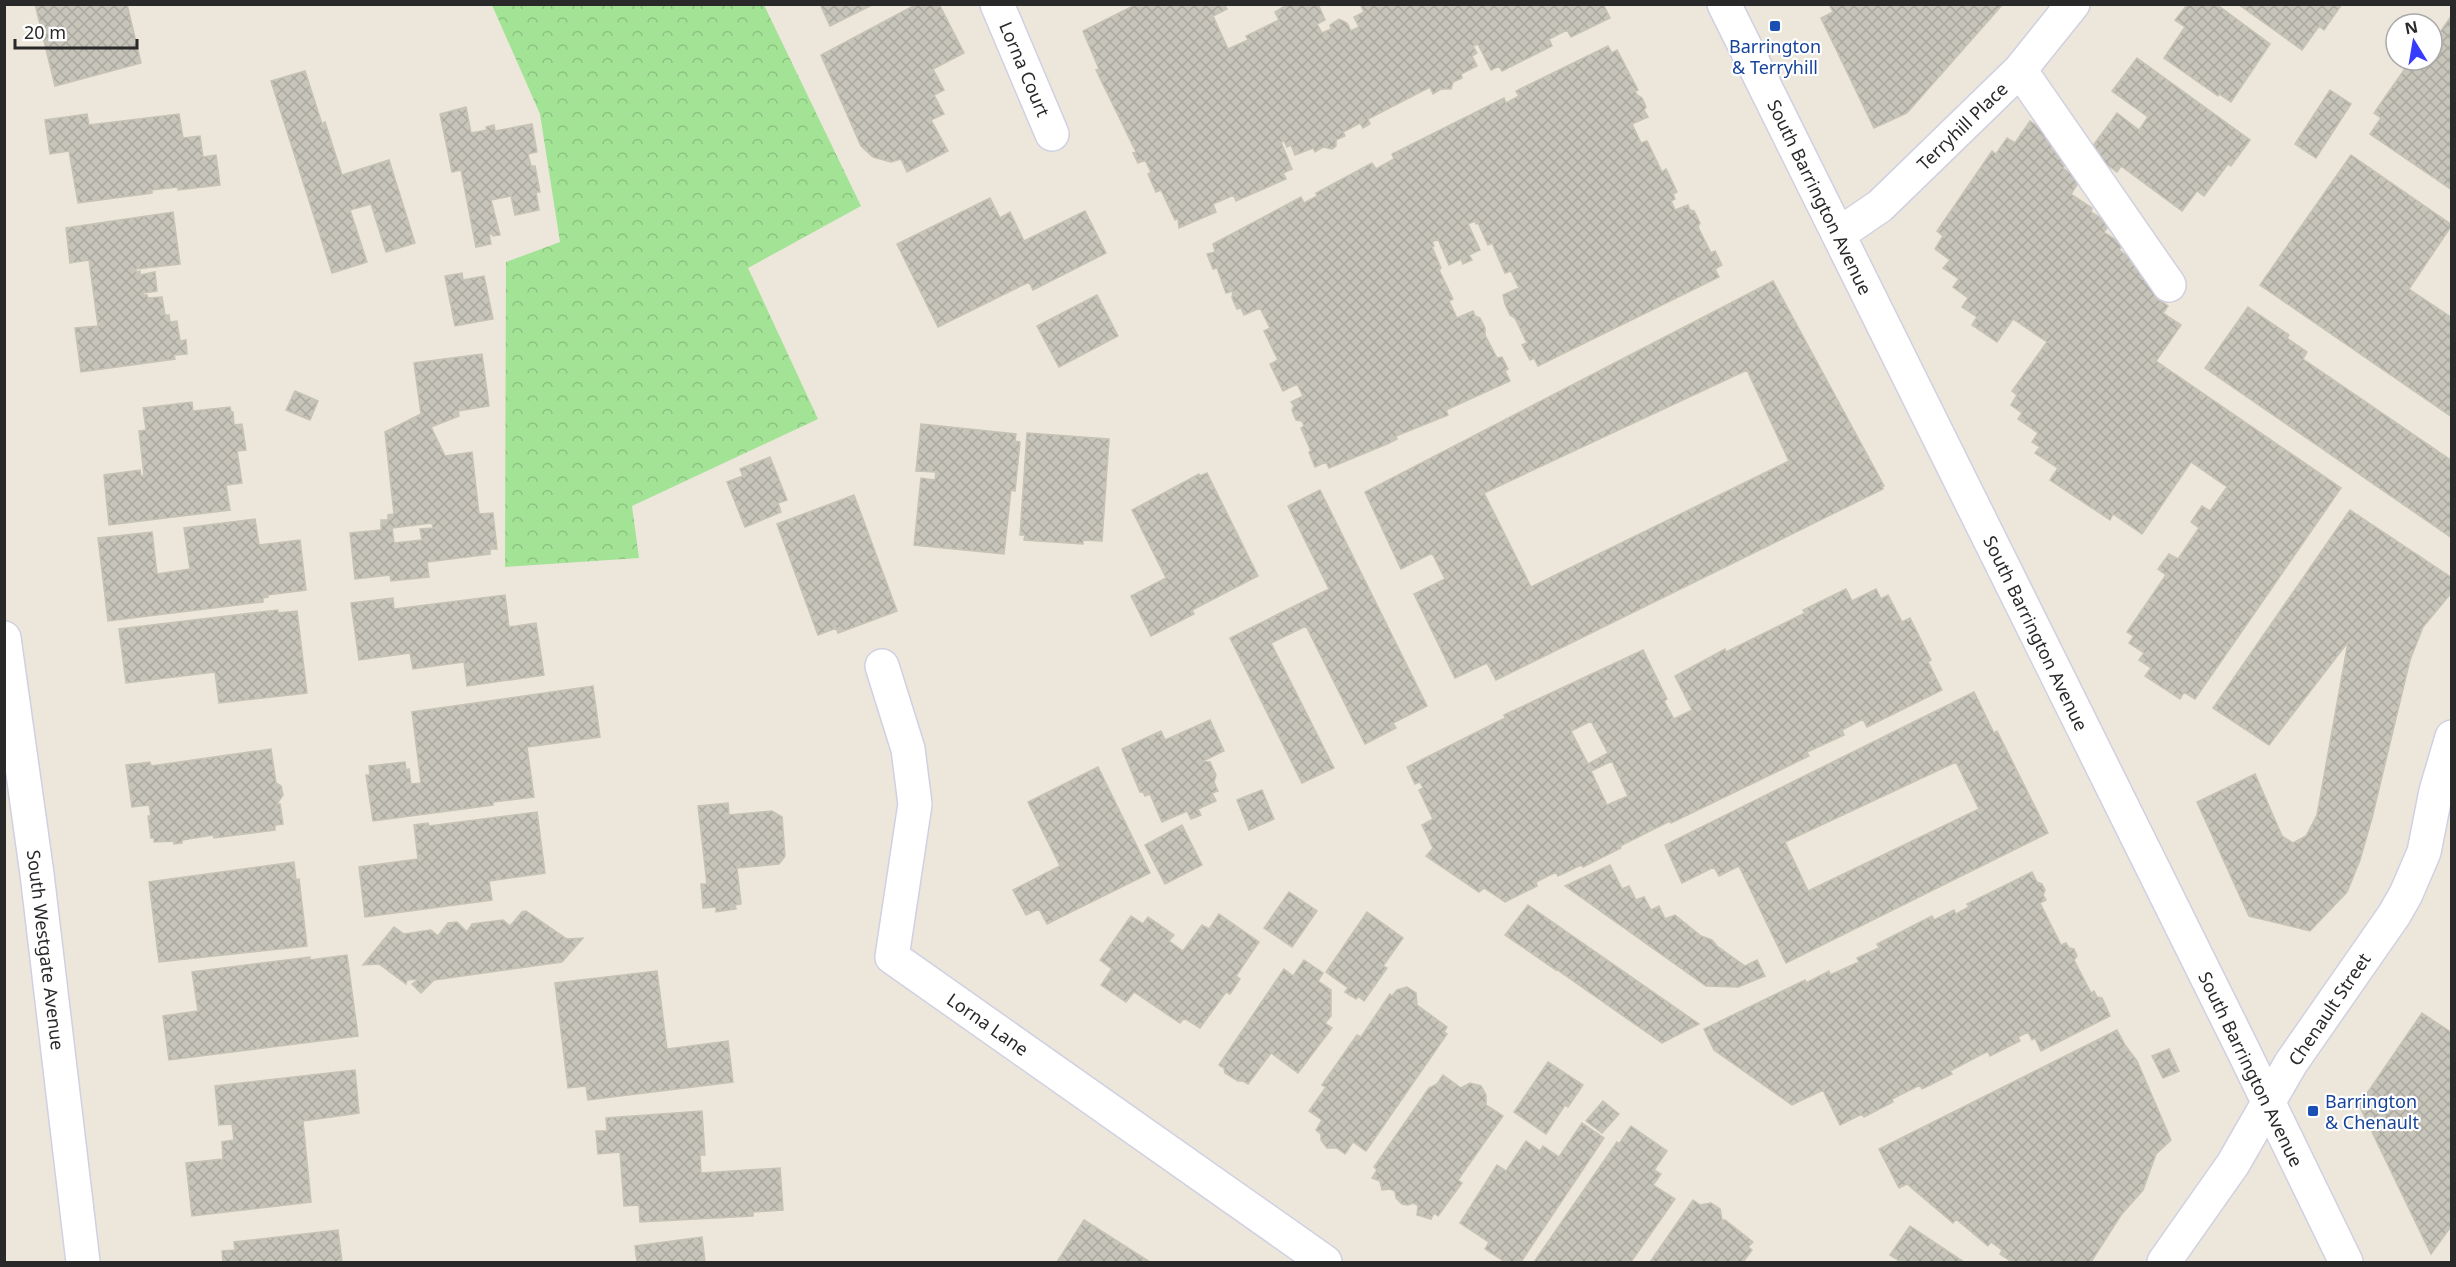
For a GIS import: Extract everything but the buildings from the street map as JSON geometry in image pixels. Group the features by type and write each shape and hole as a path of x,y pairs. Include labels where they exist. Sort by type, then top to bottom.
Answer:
{"street":[{"name":"Lorna Court","path":"997,4 1052,134"},
{"name":"South Barrington Avenue","path":"1724,4 2346,1263"},
{"name":"Terryhill Place","path":"1839,234 1880,206 2020,70 2073,4"},
{"path":"2020,70 2169,285"},
{"name":"South Westgate Avenue","path":"4,638 41,909 83,1263"},
{"name":"Lorna Lane","path":"882,666 908,749 915,804 892,957 1325,1263"},
{"name":"Chenault Street","path":"2164,1263 2233,1164 2292,1063 2406,894 2424,852 2436,791 2451,737"}],"green space":[{"path":"492,5 764,5 861,206 748,268 818,419 632,506 639,558 505,567 506,262 560,242 540,114"}],"place":[{"name":"Barrington & Terryhill","path":"1775,26"},
{"name":"Barrington & Chenault","path":"2313,1111"}]}
